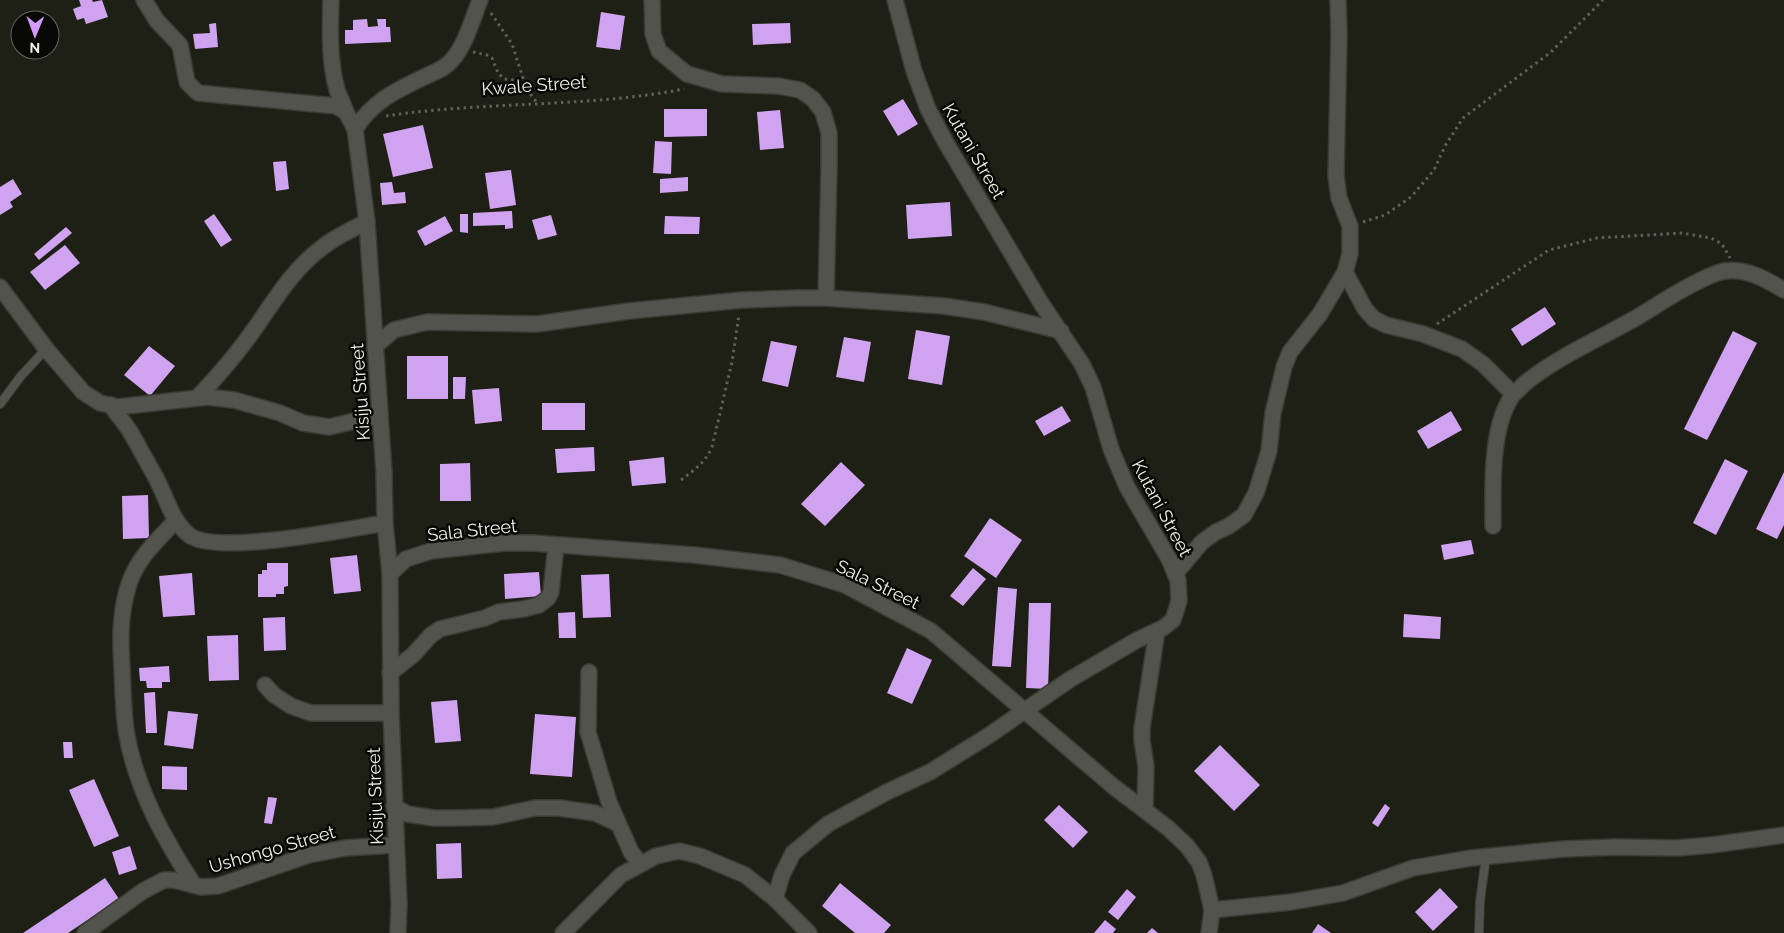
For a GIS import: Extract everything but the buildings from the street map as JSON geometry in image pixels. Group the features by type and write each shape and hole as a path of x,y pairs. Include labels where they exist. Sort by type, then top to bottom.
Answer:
{"street":[{"path":"144,0 157,21 180,45 187,82 198,93 336,106 346,112"},
{"name":"Kisiju Street","path":"330,0 332,62 337,89 346,112 358,124 367,222 384,472 385,523 390,574 390,673 395,844 399,904 398,933"},
{"path":"652,0 654,34 659,51 687,74 722,84 778,86 800,90 813,99 823,112 829,134 826,298"},
{"name":"Kutani Street","path":"776,899 782,875 793,853 828,824 887,792 930,772 988,736 1069,680 1137,640 1157,631 1173,620 1179,601 1178,580 1169,559 1127,487 1111,449 1092,387 1082,364 1041,303 946,143 928,109 914,71 895,0"},
{"path":"1175,574 1202,542 1228,526 1248,509 1256,493 1269,451 1273,413 1284,367 1290,352 1320,314 1345,272 1350,254 1350,226 1339,198 1336,176 1338,0"},
{"path":"358,124 370,108 444,67 452,60 459,50 479,1"},
{"path":"198,398 257,326 292,276 322,246 367,222"},
{"path":"1493,526 1494,468 1497,440 1504,413 1513,394 1533,377 1637,318 1676,292 1710,276 1723,272 1738,271 1757,275 1784,290"},
{"path":"1345,272 1365,309 1374,319 1386,325 1423,334 1462,349 1483,364 1513,394"},
{"path":"0,287 46,349 83,392 100,403 118,407 198,398 234,400 280,413 303,423 329,427 380,415"},
{"path":"375,346 394,330 427,322 537,324 629,311 742,300 826,298 944,306 984,312 1061,331"},
{"path":"111,405 130,432 157,478 176,520 190,536 203,540 260,542 385,523"},
{"path":"176,520 143,556 130,580 122,615 123,696 127,736 137,774 168,845 194,885"},
{"name":"Sala Street","path":"390,574 406,559 431,552 504,543 533,543 694,555 780,565 845,585 931,631 1025,710 1057,740 1187,846 1199,862 1204,875 1212,910 1209,933"},
{"path":"390,673 413,655 431,635 440,629 485,618 499,612 539,605 548,598 551,592 556,546"},
{"path":"1145,810 1146,766 1142,728 1157,631"},
{"path":"589,672 588,732 609,802 631,852 640,863"},
{"path":"265,685 274,695 292,706 311,713 391,713"},
{"path":"394,806 408,814 434,818 493,818 534,808 569,809 595,813 618,824"},
{"path":"1212,910 1291,902 1343,893 1413,868 1486,857 1615,847 1676,848 1784,835"},
{"name":"Ushongo Street","path":"85,933 143,891 164,880 174,880 209,887 226,884 309,856 346,848 395,844"},
{"path":"563,933 621,875 656,856 679,851 700,856 745,875 776,899 809,933"}],"lane":[{"path":"0,404 21,376 46,349"},
{"path":"1479,933 1480,901 1486,857"}],"path":[{"path":"1350,226 1385,215 1412,197 1434,170 1463,118 1551,52 1603,0"},
{"path":"479,1 491,14 512,44 528,91 539,105"},
{"path":"459,50 486,55 492,58 502,78 524,81"},
{"name":"Kwale Street","path":"358,124 454,109 539,105 685,89"},
{"path":"1423,334 1450,314 1549,250 1597,238 1682,234 1710,238 1722,244 1738,271"},
{"path":"680,480 697,468 708,457 712,447 732,362 742,300"}]}
